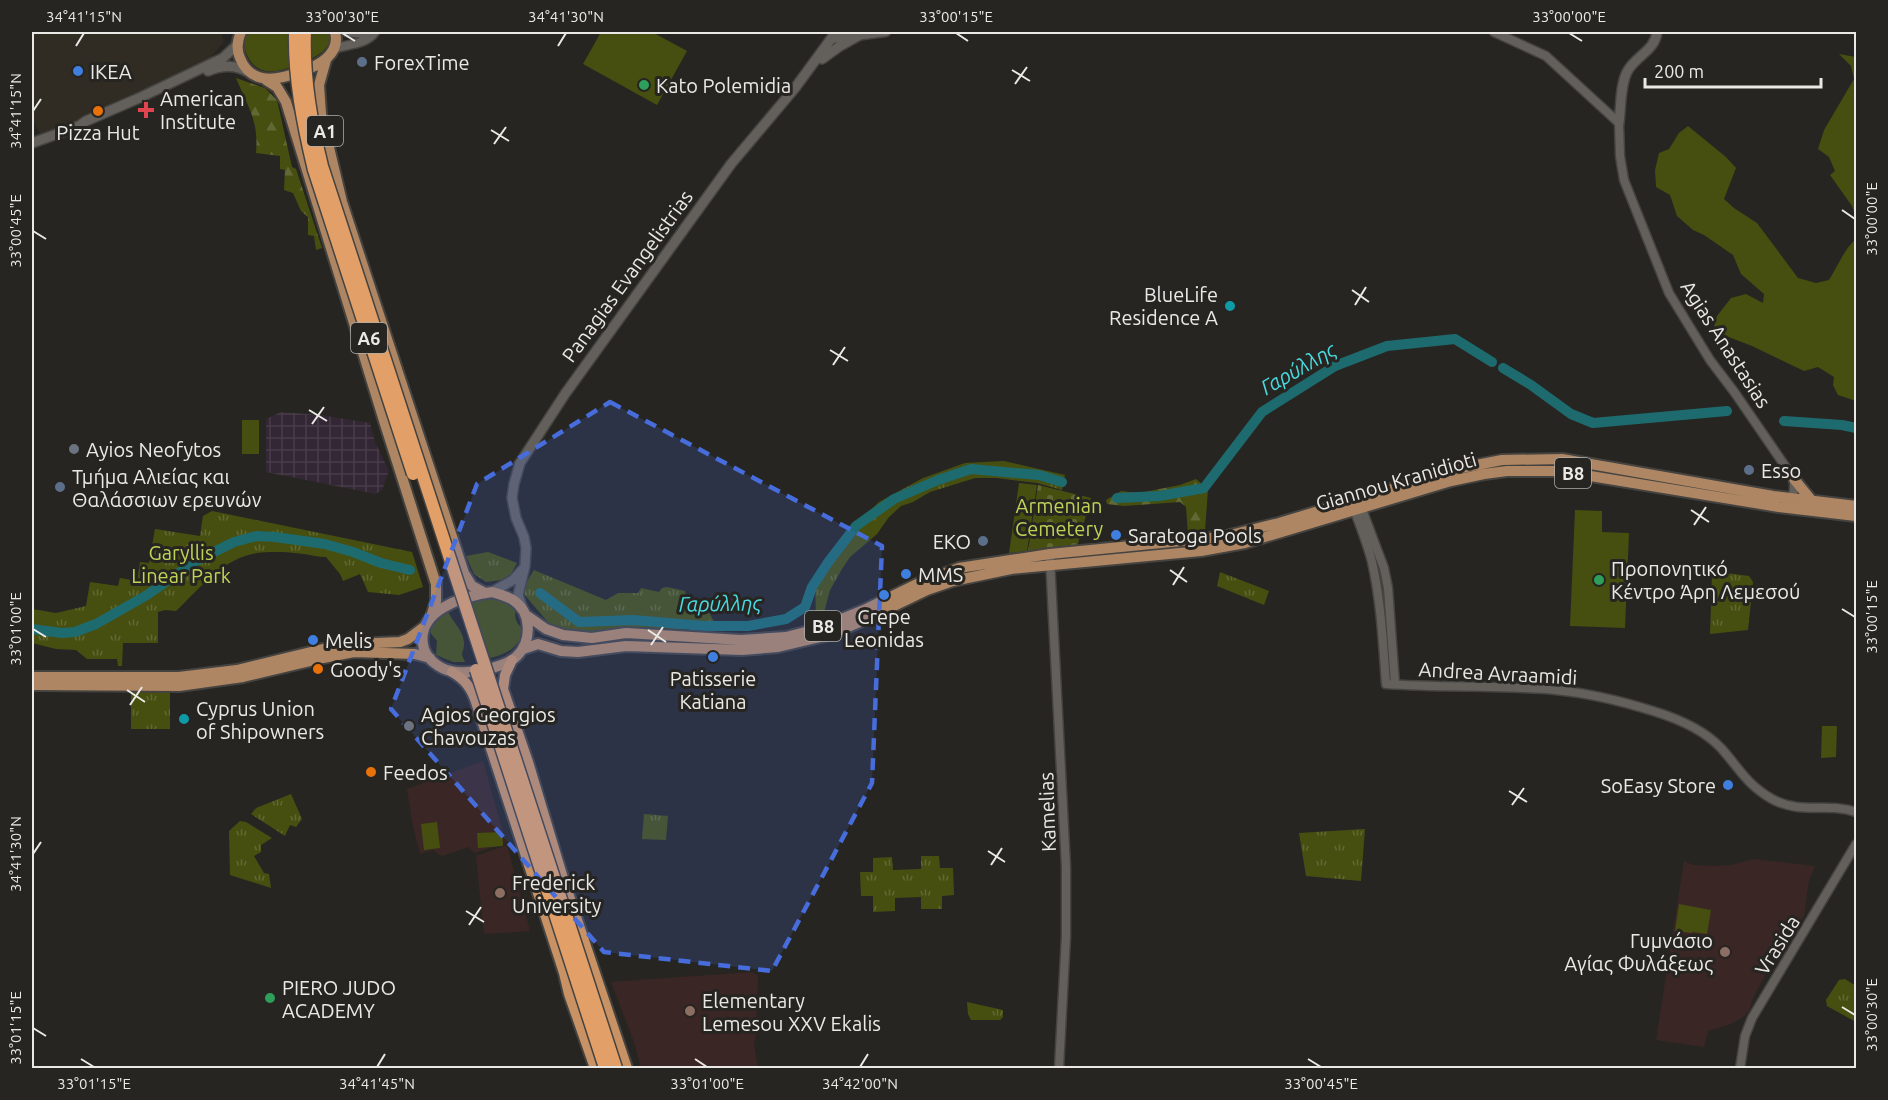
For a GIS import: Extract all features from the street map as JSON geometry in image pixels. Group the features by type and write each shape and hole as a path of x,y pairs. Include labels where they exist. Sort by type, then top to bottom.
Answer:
{"highway":[{"name":"A6","path":"295,32 302,123 314,170 470,638 618,1068"},
{"name":"A6","path":"305,32 308,100 322,166 605,1068"},
{"path":"512,660 505,675 503,689 627,1068"},
{"path":"452,672 470,687 475,699 569,994 595,1068"},
{"path":"569,994 600,1068"},
{"path":"607,1009 618,1068"}],"main road":[{"name":"A1","path":"335,32 336,42 326,60 319,85 321,114 342,202 464,573 472,586 488,593"},
{"name":"Agias Anastasias","path":"1619,123 1625,76 1636,60 1654,43 1657,32"},
{"path":"795,88 822,59 834,35"},
{"name":"Panagias Evangelistrias","path":"524,611 518,595 525,566 526,548 512,498 520,463 565,394 731,164 795,88 834,35"},
{"path":"32,143 79,126 223,58 239,36"},
{"path":"239,36 242,64 248,72"},
{"path":"822,59 858,36"},
{"name":"A1","path":"266,80 282,79 313,68 326,60"},
{"path":"79,126 87,126 213,69 231,66 248,72"},
{"name":"A1","path":"248,72 277,87 286,102 436,584 436,601 428,622"},
{"name":"Giannou Kranidioti","path":"1051,566 1201,551 1235,545 1461,468 1502,460 1562,459 1773,496 1789,501"},
{"name":"Giannou Kranidioti","path":"1050,554 1222,537 1450,481 1507,471 1560,471 1789,501"},
{"path":"1773,496 1781,492 1791,479 1812,501"},
{"name":"B8","path":"1789,501 1857,506"},
{"name":"B8","path":"1789,501 1857,516"},
{"name":"B8","path":"488,593 513,599 546,629 563,635 592,638 626,633 741,640 786,637 817,629 864,610 948,571 1050,554"},
{"path":"32,677 180,677 237,670 327,648 400,642 408,639 450,604 467,597 488,593 513,580 525,566"},
{"name":"B8","path":"523,649 538,644 561,651 578,652 626,646 742,650 778,647 829,635 927,590 953,581 1011,570 1051,566"},
{"path":"428,622 423,645 426,655 435,664 452,672 462,672 490,668 512,660 523,649 528,637 524,611"},
{"path":"32,685 179,686 243,677 352,652 415,654 430,658"}],"street":[{"path":"347,32 363,34 372,32"},
{"path":"333,50 346,44 359,43 373,35 372,32"},
{"path":"849,32 858,36"},
{"path":"834,35 858,36 886,32"},
{"path":"1494,32 1546,56 1619,123"},
{"name":"Agias Anastasias","path":"1619,123 1620,156 1624,180 1668,293 1710,360 1735,393 1791,479"},
{"path":"1789,501 1791,479"},
{"name":"Andrea Avraamidi","path":"1356,505 1384,568 1388,588 1391,684 1554,690 1589,694 1669,717 1702,733 1713,741 1750,783 1780,803 1799,808 1834,808 1857,812"},
{"name":"Kamelias","path":"1050,554 1066,867 1066,936 1059,1068"},
{"name":"Vrasida","path":"1740,1068 1745,1036 1752,1018 1857,844"}],"highlighted area":[{"path":"610,402 882,546 872,783 772,971 604,952 391,709 477,484"}],"shaded area":[{"path":"32,32 221,32 224,42 197,72 42,136 32,120"},
{"path":"281,412 320,415 370,423 375,442 389,471 382,490 376,494 266,472 266,419"},
{"path":"483,761 506,843 475,853 468,847 442,856 433,850 420,854 407,789"},
{"name":"Frederick University","path":"507,845 530,931 484,934 476,856"},
{"name":"Γυμνάσιο Αγίας Φυλάξεως","path":"1753,859 1815,866 1809,880 1804,916 1772,963 1754,996 1749,1011 1743,1017 1731,1024 1708,1031 1704,1047 1656,1040 1684,861 1693,865 1716,866 1731,865"},
{"name":"Elementary Lemesou XXV Ekalis","path":"752,972 758,976 754,1044 758,1068 641,1068 634,1042 611,982"}],"green space":[{"path":"247,32 330,32 330,38 329,44 317,56 286,69 264,71 257,68 247,55 245,40"},
{"name":"Kato Polemidia","path":"601,32 652,32 687,51 657,105 583,64"},
{"path":"1839,54 1856,57 1856,218 1852,206 1830,175 1835,171 1829,157 1818,149 1824,130 1854,79 1851,66"},
{"path":"236,78 265,88 277,100 292,167 296,169 322,248 316,250 314,236 308,235 308,217 301,211 293,193 284,190 285,170 280,169 280,156 256,153 254,123"},
{"path":"1688,126 1736,168 1724,199 1757,223 1798,278 1816,283 1829,280 1856,239 1856,401 1838,395 1833,385 1834,377 1818,367 1804,371 1752,346 1713,331 1717,316 1731,298 1746,294 1763,303 1764,294 1741,274 1733,255 1693,230 1677,216 1670,195 1656,187 1655,170 1659,153 1669,149 1679,133"},
{"path":"242,420 259,420 259,454 242,454"},
{"path":"1004,461 1065,475 1062,490 1037,483 975,478 930,492 901,506 889,517 877,534 850,557 830,590 822,620 816,620 815,578 831,553 852,528 879,502 923,478 965,463"},
{"path":"1196,479 1208,489 1205,531 1188,534 1186,507 1180,502 1124,506 1107,504 1106,500 1121,491 1139,493 1180,485"},
{"path":"1019,483 1037,485 1027,551 1009,553"},
{"name":"Armenian Cemetery","path":"1038,485 1091,498 1077,547 1028,551"},
{"name":"Προπονητικό Κέντρο Άρη Λεμεσού","path":"1575,510 1602,511 1602,532 1629,533 1625,628 1570,626"},
{"name":"Garyllis Linear Park","path":"212,511 412,552 423,587 399,595 368,592 360,574 343,581 326,557 287,552 257,553 223,567 176,611 158,612 158,643 123,643 122,666 118,666 117,659 87,659 76,650 56,649 32,643 32,609 56,613 86,606 90,582 118,586 120,578 137,581 140,562 149,563 155,529 200,536 203,516"},
{"path":"488,552 517,563 511,574 501,580 486,582 474,574 466,556"},
{"path":"534,570 606,600 618,593 638,593 641,588 659,592 662,588 667,587 685,591 686,597 706,606 717,628 628,627 586,633 551,626 524,594 526,583"},
{"path":"1220,572 1269,591 1264,605 1217,586"},
{"path":"1718,572 1749,576 1753,582 1748,630 1710,634 1712,575"},
{"path":"496,595 516,606 516,619 524,630 519,641 511,649 490,658 471,600"},
{"path":"447,609 464,640 462,655 465,662 453,662 436,655 437,641 429,631 432,623"},
{"path":"131,691 170,692 170,729 131,729"},
{"path":"1822,726 1837,726 1836,757 1821,758"},
{"path":"291,794 302,819 296,827 290,825 285,836 251,814 256,808"},
{"path":"644,814 668,816 666,840 642,839"},
{"path":"240,821 246,822 272,838 261,845 261,852 254,856 264,873 269,874 271,888 230,875 229,831"},
{"path":"437,822 440,848 424,850 421,824"},
{"path":"1365,829 1361,881 1306,876 1299,833"},
{"path":"502,832 503,846 478,848 477,833"},
{"path":"921,856 939,856 940,868 953,868 954,895 942,896 942,909 921,909 921,897 895,898 895,911 873,912 873,896 861,896 860,872 873,872 873,858 892,857 893,870 921,869"},
{"path":"1679,904 1711,910 1707,934 1675,931"},
{"path":"1845,979 1856,986 1856,1022 1827,1006 1826,1000 1839,980"},
{"path":"967,1002 1003,1010 1003,1017 1000,1020 971,1020"}],"waterway":[{"name":"Γαρύλλης","path":"1117,498 1159,496 1204,488 1262,412 1335,366 1387,346 1455,339 1492,362"},
{"name":"Γαρύλλης","path":"1503,368 1571,414 1593,423 1727,411"},
{"name":"Γαρύλλης","path":"1784,421 1856,428"},
{"name":"Γαρύλλης","path":"540,593 579,622 633,620 704,626 748,626 786,619 805,607 812,587 856,526 894,499 971,469 1039,475 1062,482"},
{"name":"Γαρύλλης","path":"32,629 62,633 75,632 96,624 147,595 196,561 234,542 256,536 325,544 410,570"}],"place":[{"name":"ForexTime","path":"362,62"},
{"name":"IKEA","path":"78,71"},
{"name":"Kato Polemidia","path":"644,85"},
{"name":"American Institute","path":"146,110"},
{"name":"Pizza Hut","path":"98,111"},
{"name":"BlueLife Residence A","path":"1230,306"},
{"name":"Ayios Neofytos","path":"74,449"},
{"name":"Esso","path":"1749,470"},
{"name":"Τμήμα Αλιείας και Θαλάσσιων ερευνών","path":"60,487"},
{"name":"Saratoga Pools","path":"1116,535"},
{"name":"EKO","path":"983,541"},
{"name":"MMS","path":"906,574"},
{"name":"Προπονητικό Κέντρο Άρη Λεμεσού","path":"1599,580"},
{"name":"Crepe Leonidas","path":"884,595"},
{"name":"Melis","path":"313,640"},
{"name":"Patisserie Katiana","path":"713,657"},
{"name":"Goody's","path":"318,669"},
{"name":"Cyprus Union of Shipowners","path":"184,719"},
{"name":"Agios Georgios Chavouzas","path":"409,726"},
{"name":"Feedos","path":"371,772"},
{"name":"SoEasy Store","path":"1728,785"},
{"name":"Frederick University","path":"500,893"},
{"name":"Γυμνάσιο Αγίας Φυλάξεως","path":"1725,952"},
{"name":"PIERO JUDO ACADEMY","path":"270,998"},
{"name":"Elementary Lemesou XXV Ekalis","path":"690,1011"}]}
